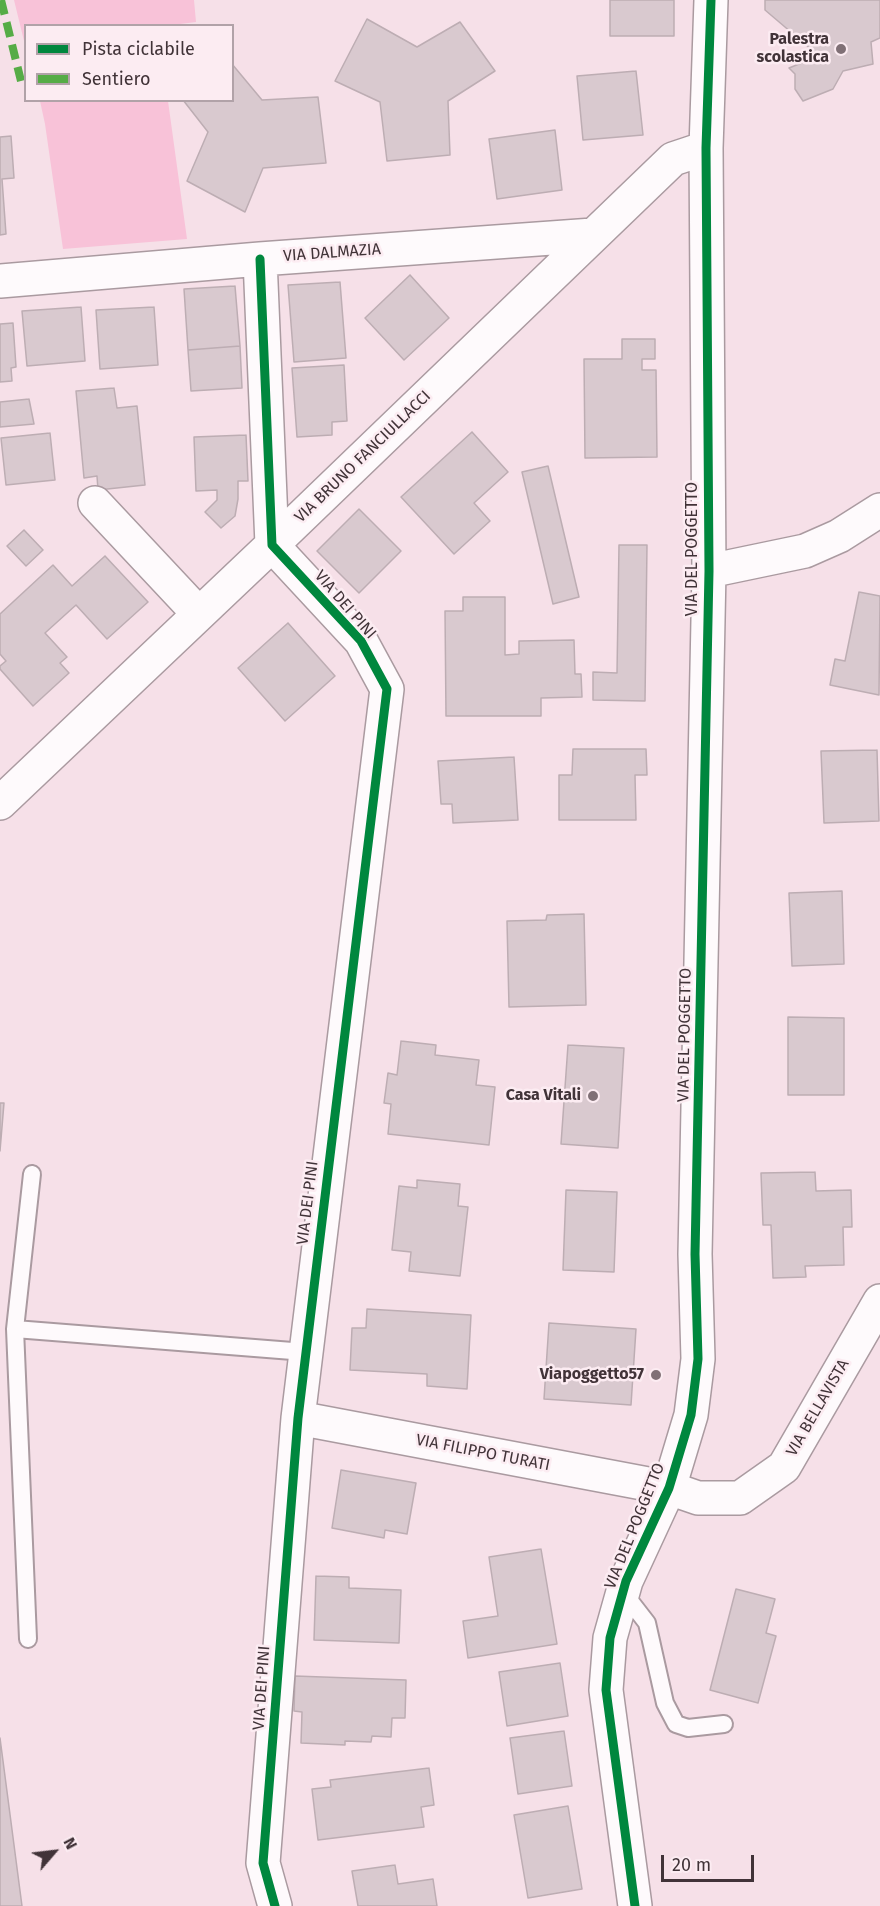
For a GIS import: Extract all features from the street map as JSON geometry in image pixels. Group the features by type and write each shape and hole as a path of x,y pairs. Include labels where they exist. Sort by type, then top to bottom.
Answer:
{"street":[{"name":"VIA DEL POGGETTO","path":"635,1906 606,1690 610,1638 626,1581 669,1488 691,1415 698,1359 695,1242 709,571 706,148 711,0"},
{"name":"VIA BRUNO FANCIULLACCI","path":"0,802 272,545 673,159 706,148"},
{"name":"VIA DALMAZIA","path":"0,281 260,259 593,235"},
{"path":"260,259 272,545"},
{"path":"95,503 199,614"},
{"path":"709,571 805,551 839,536 880,510"},
{"name":"VIA DEI PINI","path":"272,545 361,641 387,689 298,1418 263,1863 275,1906"},
{"name":"VIA BELLAVISTA","path":"669,1488 698,1498 740,1498 784,1467 880,1301"},
{"name":"VIA FILIPPO TURATI","path":"298,1418 669,1488"}],"lane":[{"path":"28,1640 15,1329 32,1174"},
{"path":"15,1329 305,1352"},
{"path":"623,1592 646,1623 665,1704 676,1724 688,1728 724,1724"}],"shaded area":[{"path":"14,0 194,0 196,22 180,24 24,24 24,41"},
{"path":"40,102 168,102 187,239 63,249"}],"building":[{"path":"610,0 674,0 674,36 610,36"},
{"name":"Palestra scolastica","path":"765,0 880,0 880,38 871,42 873,64 843,71 833,89 803,101 795,89 795,74 789,68 819,56 765,10"},
{"path":"367,19 417,47 460,22 495,71 448,101 450,155 387,161 380,102 335,81"},
{"path":"234,66 262,100 318,97 326,163 263,168 245,212 187,181 208,132 185,102 234,102"},
{"path":"636,71 643,135 583,140 577,76"},
{"path":"555,130 562,190 497,199 489,139"},
{"path":"11,136 14,178 2,179 6,234 0,235 0,137"},
{"path":"410,275 449,318 404,360 365,318"},
{"path":"340,282 346,358 294,362 288,285"},
{"path":"235,286 240,346 188,350 184,289"},
{"path":"81,307 85,361 27,366 22,311"},
{"path":"154,307 158,365 100,369 96,310"},
{"path":"13,323 16,367 11,368 12,381 0,382 0,324"},
{"path":"622,339 655,339 655,359 642,359 642,370 656,370 657,457 585,458 584,359 622,359"},
{"path":"240,346 242,388 191,391 188,350"},
{"path":"344,365 347,421 332,422 332,435 297,437 292,368"},
{"path":"114,388 117,408 137,406 145,485 98,490 97,476 84,478 76,391"},
{"path":"29,399 34,424 0,427 0,402"},
{"path":"472,432 508,472 474,503 490,521 454,554 401,497"},
{"path":"50,433 55,480 6,485 1,438"},
{"path":"246,435 248,481 238,481 235,516 221,528 205,512 217,500 217,490 196,491 194,437"},
{"path":"548,466 579,597 553,604 522,472"},
{"path":"359,509 401,551 359,593 317,551"},
{"path":"24,530 43,550 26,566 7,546"},
{"path":"619,545 647,545 645,701 593,700 593,672 617,673"},
{"path":"105,556 148,602 107,639 76,605 45,633 67,657 60,663 69,673 33,706 0,669 6,661 0,654 0,614 53,565 72,586"},
{"path":"859,592 880,596 879,695 830,685 835,659 845,661"},
{"path":"463,597 505,597 505,655 519,654 519,641 574,640 575,674 581,674 582,697 541,698 541,716 446,716 445,611 463,611"},
{"path":"288,623 335,676 285,721 238,668"},
{"path":"573,749 646,749 647,775 635,775 636,820 559,820 559,775 572,775"},
{"path":"877,750 879,821 824,823 821,751"},
{"path":"514,757 518,820 453,823 452,804 441,804 438,761"},
{"path":"842,891 844,964 792,966 789,893"},
{"path":"584,914 586,1005 509,1007 507,921 546,920 547,915"},
{"path":"788,1017 844,1018 844,1095 788,1095"},
{"path":"401,1041 436,1045 435,1055 479,1060 476,1085 495,1087 489,1145 388,1134 391,1104 384,1103 388,1073 397,1075"},
{"name":"Casa Vitali","path":"568,1045 624,1048 618,1148 561,1144"},
{"path":"0,1103 4,1103 0,1151"},
{"path":"815,1172 816,1191 851,1190 852,1227 843,1227 844,1265 805,1266 806,1277 773,1278 771,1225 763,1225 761,1173"},
{"path":"417,1180 460,1184 458,1206 468,1207 460,1276 409,1271 411,1252 392,1250 399,1186 417,1188"},
{"path":"566,1190 617,1192 614,1272 563,1270"},
{"path":"367,1309 471,1315 467,1389 427,1386 427,1374 350,1370 352,1328 366,1328"},
{"path":"549,1323 636,1329 631,1405 544,1399"},
{"path":"341,1470 416,1483 407,1534 385,1530 384,1538 332,1528"},
{"path":"541,1549 557,1644 468,1658 463,1621 498,1616 489,1557"},
{"path":"316,1576 349,1577 349,1588 401,1590 399,1643 314,1640"},
{"path":"736,1589 775,1599 766,1633 776,1636 758,1703 710,1690"},
{"path":"560,1663 568,1716 507,1726 499,1672"},
{"path":"295,1676 406,1680 405,1718 392,1718 391,1737 372,1736 371,1742 345,1741 345,1745 301,1743 302,1712 294,1711"},
{"path":"564,1731 572,1786 518,1794 510,1738"},
{"path":"0,1738 22,1906 0,1906"},
{"path":"429,1768 434,1805 421,1807 424,1827 318,1840 312,1789 331,1787 330,1780"},
{"path":"568,1806 582,1889 528,1898 514,1815"},
{"path":"395,1865 398,1884 433,1879 437,1906 358,1906 352,1871"}],"marked path":[{"path":"1,0 21,81"}],"cycle path":[{"path":"635,1906 606,1690 610,1638 626,1581 669,1488 691,1415 698,1359 695,1254 709,571 706,148 711,0"},
{"path":"260,259 272,545 361,641 387,689 298,1418 263,1863 275,1906"}],"place":[{"name":"Palestra scolastica","path":"841,49"},
{"name":"Casa Vitali","path":"593,1096"},
{"name":"Viapoggetto57","path":"656,1375"}]}
